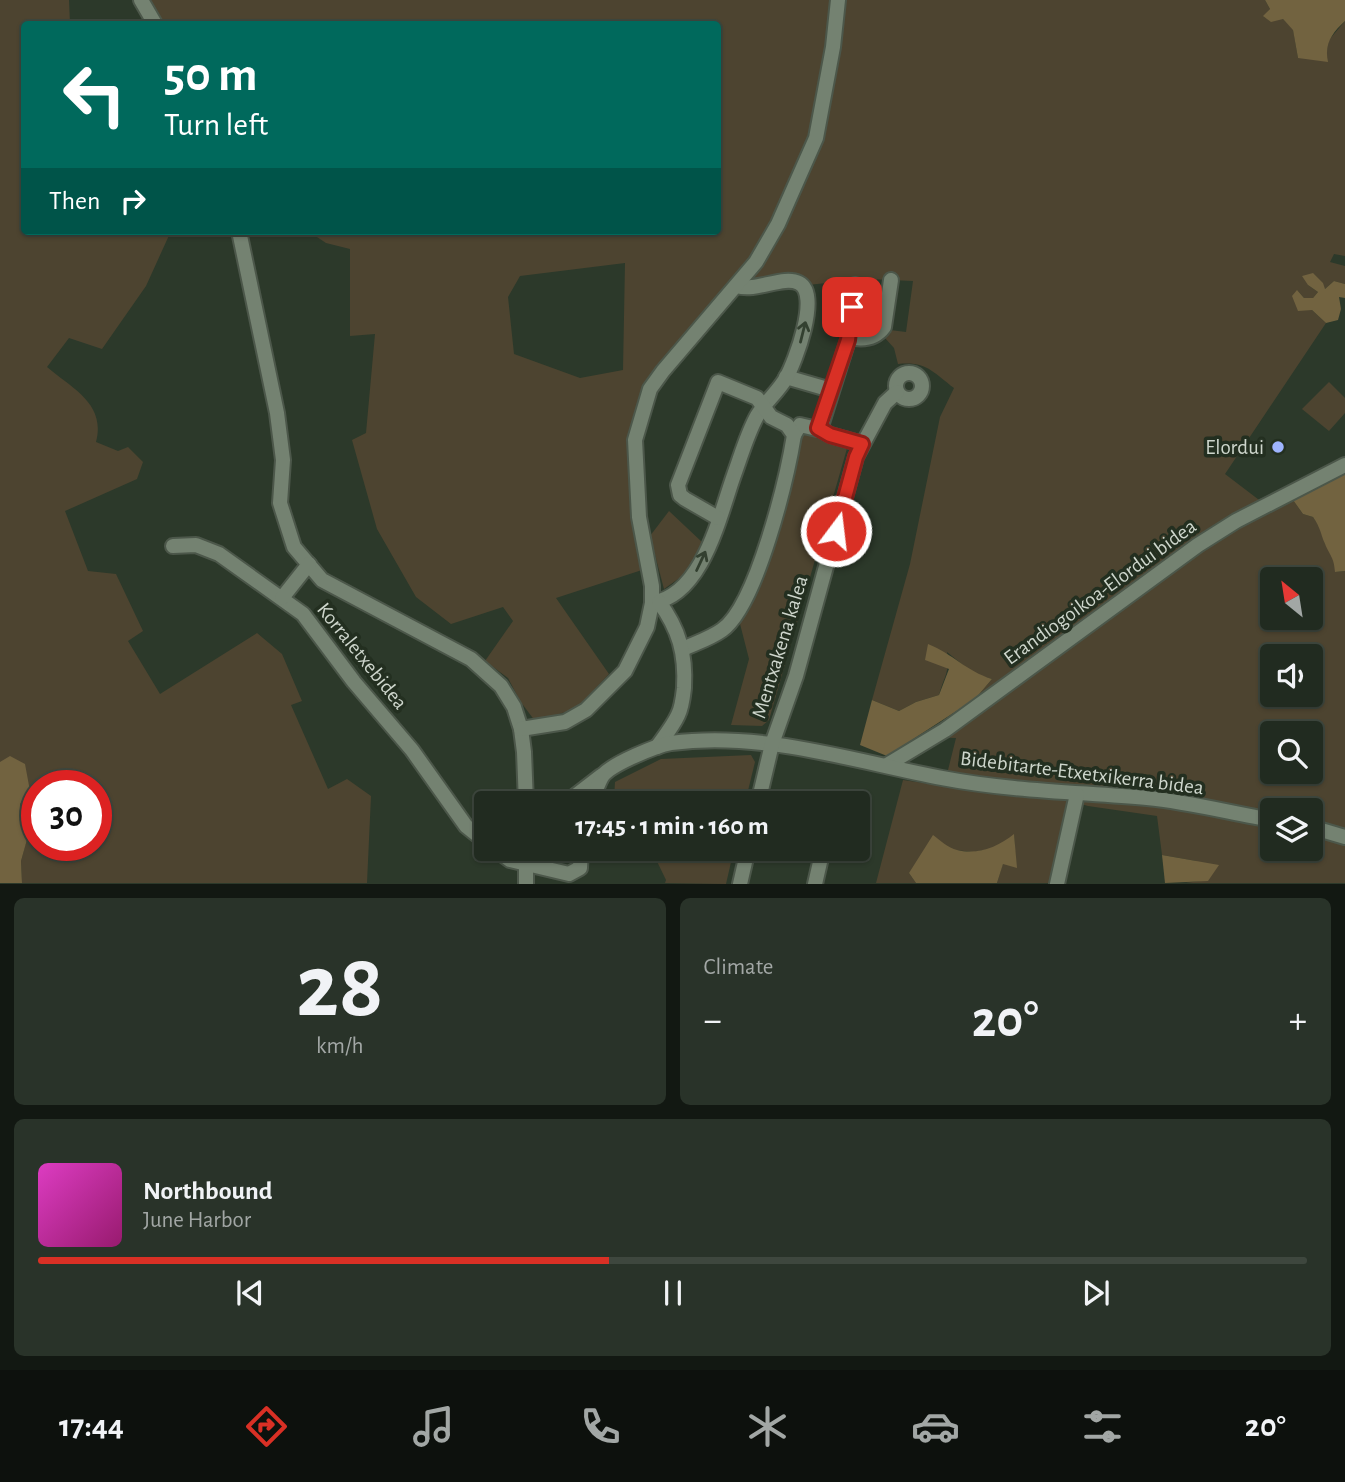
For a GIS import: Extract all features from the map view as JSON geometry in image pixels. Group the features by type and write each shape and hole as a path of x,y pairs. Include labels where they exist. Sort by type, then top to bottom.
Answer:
{"street":[{"path":"141,0 153,21"},
{"path":"521,729 565,722 586,710 625,671 647,627 655,603 639,517 635,440 650,389 756,262 778,224 816,138 838,0"},
{"path":"240,235 277,413 284,460 281,503 294,547 322,580 471,659 501,686 514,707 521,729 526,791"},
{"path":"849,337 860,340 873,337 884,327 891,280"},
{"path":"655,603 688,582 700,567 755,419 786,377 802,340 807,314 807,292 799,283 789,281 755,288 737,286"},
{"path":"818,428 849,337 855,285"},
{"path":"786,377 831,390"},
{"path":"718,518 680,495 678,485 718,382 757,398 771,417 787,425 794,435"},
{"name":"Mentxakena kalea","path":"761,791 772,744 796,676 856,457 885,403 897,393"},
{"path":"683,649 722,630 731,622 745,599 779,508 794,435 800,425 818,428 830,435 862,444"},
{"name":"Erandiogoikoa-Elordui bidea","path":"887,765 945,730 1198,545 1236,521 1345,466"},
{"name":"Korraletxebidea","path":"173,546 196,545 219,554 303,614 354,682 412,750 466,826 474,833"},
{"path":"282,598 309,564"},
{"path":"582,791 618,765 657,747 679,715 685,667 683,649 672,619 655,603"},
{"name":"Bidebitarte-Etxetxikerra bidea","path":"657,747 670,743 745,740 887,765 943,778 1077,794 1150,798 1260,818"},
{"path":"596,791 603,775"},
{"path":"1057,884 1077,794"},
{"path":"1323,831 1345,837"},
{"name":"Korraletxebidea","path":"513,861 569,874 580,868 580,861"},
{"path":"526,861 526,884"},
{"path":"740,884 745,861"},
{"path":"815,884 821,861"}],"shaded area":[{"path":"0,0 69,0 70,21 21,21 21,235 169,235 146,286 102,349 69,338 47,367 77,390 92,407 98,429 96,442 118,451 128,447 143,462 137,479 65,511 88,571 116,574 143,631 128,641 160,694 257,633 282,654 302,701 291,705 328,789 347,779 371,796 367,883 22,883 21,861 112,861 112,770 21,770 21,808 0,762"},
{"path":"148,0 1265,0 1270,9 1264,17 1283,19 1293,29 1298,58 1326,52 1329,40 1345,21 1345,256 1334,254 1330,262 1345,266 1345,284 1334,281 1325,289 1308,285 1318,292 1313,298 1304,298 1297,290 1312,310 1326,323 1225,474 1271,509 1293,500 1303,514 1313,517 1322,530 1325,544 1334,557 1336,572 1345,571 1345,883 1185,883 1208,880 1196,861 1162,855 1157,816 1070,801 1049,883 997,883 1003,863 1016,867 1014,835 999,847 974,852 954,850 909,873 916,883 876,883 903,780 944,786 956,738 919,737 975,699 992,679 974,674 947,652 947,670 939,695 899,711 872,700 910,564 940,417 954,388 922,366 898,364 894,348 885,338 890,330 906,332 913,281 846,278 846,281 722,294 641,393 627,443 630,504 642,570 556,598 609,674 576,709 535,721 508,678 485,661 513,621 503,607 451,624 416,597 377,529 352,440 366,433 375,334 350,336 350,249 326,243 314,235 721,235 721,21 150,21","holes":["625,263 623,370 580,378 514,354 508,297 520,276"]},
{"path":"1265,0 1345,0 1345,21 1330,39 1328,62 1298,58 1293,30 1283,19 1271,22 1263,16 1270,9"},
{"path":"1313,273 1325,289 1334,281 1345,284 1345,298 1339,297 1341,309 1338,320 1326,323 1312,310 1298,311 1292,296 1297,290 1304,298 1313,298 1318,292 1308,285 1302,276"},
{"path":"1329,382 1345,398 1345,413 1329,431 1302,409"},
{"path":"807,433 848,445 769,720 762,726 731,725 749,659 739,620 777,532 790,492 800,439"},
{"path":"1345,474 1345,571 1335,572 1333,560 1316,521 1303,514 1293,500"},
{"path":"669,511 703,543 688,572 664,589 650,536"},
{"path":"928,644 992,679 975,699 887,756 860,745 872,700 899,711 939,695 949,669 925,660"},
{"path":"751,755 755,762 748,791 614,791 615,782 661,759"},
{"path":"10,756 25,764 26,770 21,770 22,883 0,883 0,762"},
{"path":"1014,834 1017,868 1003,864 997,883 916,883 909,873 933,835 954,849 980,851 1001,843"},
{"path":"1162,855 1219,865 1208,881 1165,883"},
{"path":"657,861 731,861 726,884 665,883"}],"place":[{"name":"Elordui","path":"1278,447"}],"route":[{"path":"836,531 862,444 830,435 818,428 821,426 848,340 852,307"}]}
